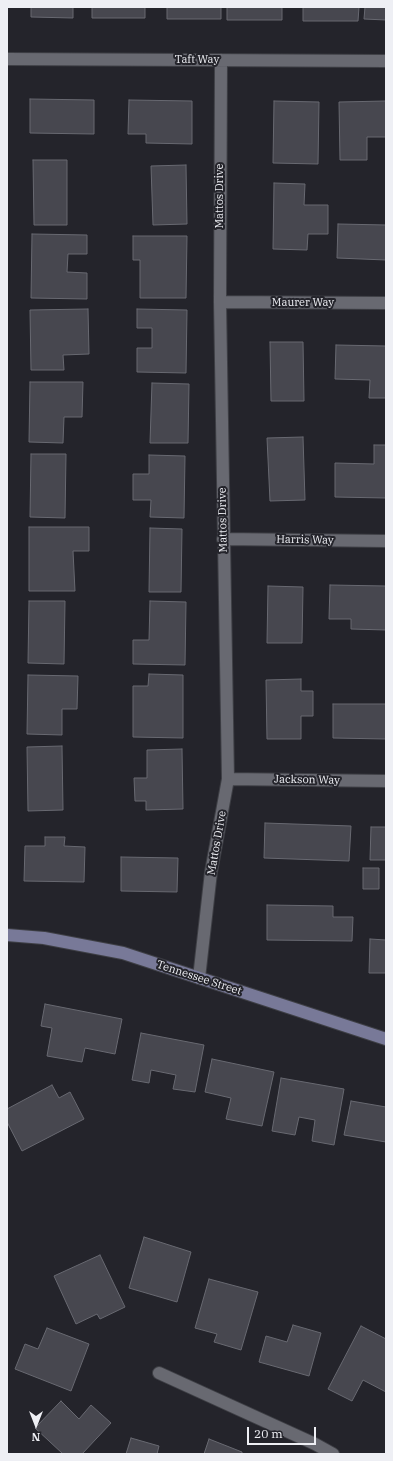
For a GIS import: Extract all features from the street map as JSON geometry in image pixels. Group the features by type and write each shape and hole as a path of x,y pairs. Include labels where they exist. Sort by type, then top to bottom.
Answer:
{"main road":[{"name":"Tennessee Street","path":"7,935 44,938 123,953 386,1039"}],"street":[{"name":"Taft Way","path":"7,59 386,61"},
{"name":"Mattos Drive","path":"199,978 211,872 228,779 220,302 221,60"},
{"name":"Maurer Way","path":"220,302 386,303"},
{"name":"Harris Way","path":"223,539 386,541"},
{"name":"Jackson Way","path":"228,779 386,781"},
{"path":"159,1372 288,1431 333,1454"}],"building":[{"path":"31,7 73,7 73,18 31,17"},
{"path":"92,7 145,7 145,18 92,18"},
{"path":"167,7 221,7 221,19 167,19"},
{"path":"227,7 282,7 282,20 227,20"},
{"path":"303,7 359,7 358,21 303,21"},
{"path":"365,7 386,7 386,20 364,19"},
{"path":"30,99 94,100 94,134 30,133"},
{"path":"129,100 192,101 192,144 146,143 146,134 128,134"},
{"path":"274,101 319,102 318,164 273,163"},
{"path":"386,101 386,137 367,137 367,160 340,160 339,102"},
{"path":"33,160 67,160 67,225 34,225"},
{"path":"186,165 187,224 153,225 151,166"},
{"path":"274,183 305,184 304,205 328,205 328,234 308,234 307,250 273,249"},
{"path":"338,224 386,225 386,260 337,258"},
{"path":"32,234 87,235 87,254 68,254 67,272 87,273 87,299 31,298"},
{"path":"133,236 187,236 186,298 140,298 140,260 133,260"},
{"path":"88,309 89,354 63,355 64,370 31,370 30,310"},
{"path":"137,309 187,310 186,373 137,372 137,348 152,348 152,328 137,328"},
{"path":"270,342 303,342 304,401 271,401"},
{"path":"336,345 386,346 386,398 369,398 370,380 335,379"},
{"path":"30,382 83,382 82,417 64,417 63,443 29,442"},
{"path":"152,383 189,384 188,443 150,443"},
{"path":"303,437 305,500 270,501 267,438"},
{"path":"374,445 386,445 386,498 335,497 335,463 374,464"},
{"path":"31,454 66,454 65,518 30,517"},
{"path":"149,455 185,456 184,518 150,517 151,500 133,500 133,474 149,474"},
{"path":"29,527 89,527 89,551 73,551 75,591 29,591"},
{"path":"150,528 182,529 181,592 149,592"},
{"path":"330,585 386,586 386,630 351,629 351,619 329,619"},
{"path":"268,586 303,587 302,643 267,643"},
{"path":"29,601 65,601 64,664 28,663"},
{"path":"150,601 186,602 185,665 133,664 133,640 149,640"},
{"path":"149,674 183,675 183,738 133,737 133,686 148,686"},
{"path":"28,675 78,676 77,709 62,709 62,735 27,734"},
{"path":"301,679 301,691 313,691 313,716 301,716 301,739 267,739 266,680"},
{"path":"333,704 386,704 386,739 333,738"},
{"path":"62,746 63,810 28,811 27,747"},
{"path":"182,749 183,809 146,810 146,801 135,801 134,778 147,778 147,750"},
{"path":"265,823 351,826 349,861 264,858"},
{"path":"371,827 386,827 386,860 370,860"},
{"path":"45,837 65,837 64,846 85,847 84,882 24,881 25,846 45,846"},
{"path":"121,857 178,858 177,892 121,891"},
{"path":"363,868 379,868 379,889 363,889"},
{"path":"267,905 333,906 333,917 353,917 352,941 267,940"},
{"path":"370,939 386,940 386,973 369,973"},
{"path":"45,1004 122,1019 115,1054 85,1048 82,1062 47,1056 52,1028 41,1026"},
{"path":"141,1033 204,1045 195,1092 173,1089 176,1075 151,1070 149,1083 132,1080"},
{"path":"212,1059 274,1072 262,1126 226,1119 231,1098 205,1092"},
{"path":"281,1078 344,1089 334,1145 312,1141 315,1120 299,1117 295,1135 272,1131"},
{"path":"52,1085 59,1098 70,1092 84,1119 22,1151 7,1122 7,1109"},
{"path":"351,1101 386,1107 386,1142 344,1135"},
{"path":"144,1237 191,1252 177,1302 129,1288"},
{"path":"100,1255 125,1307 100,1319 97,1314 76,1324 54,1276"},
{"path":"209,1279 258,1292 241,1350 214,1342 217,1334 195,1328"},
{"path":"293,1325 321,1333 309,1376 259,1362 266,1336 287,1342"},
{"path":"361,1326 386,1339 386,1392 363,1380 352,1401 328,1389"},
{"path":"47,1328 89,1344 71,1391 15,1369 25,1344 38,1349"},
{"path":"61,1401 79,1419 91,1405 111,1423 82,1454 63,1454 35,1428"},
{"path":"131,1438 159,1446 157,1454 126,1454"},
{"path":"209,1439 242,1452 242,1454 204,1454"}]}
